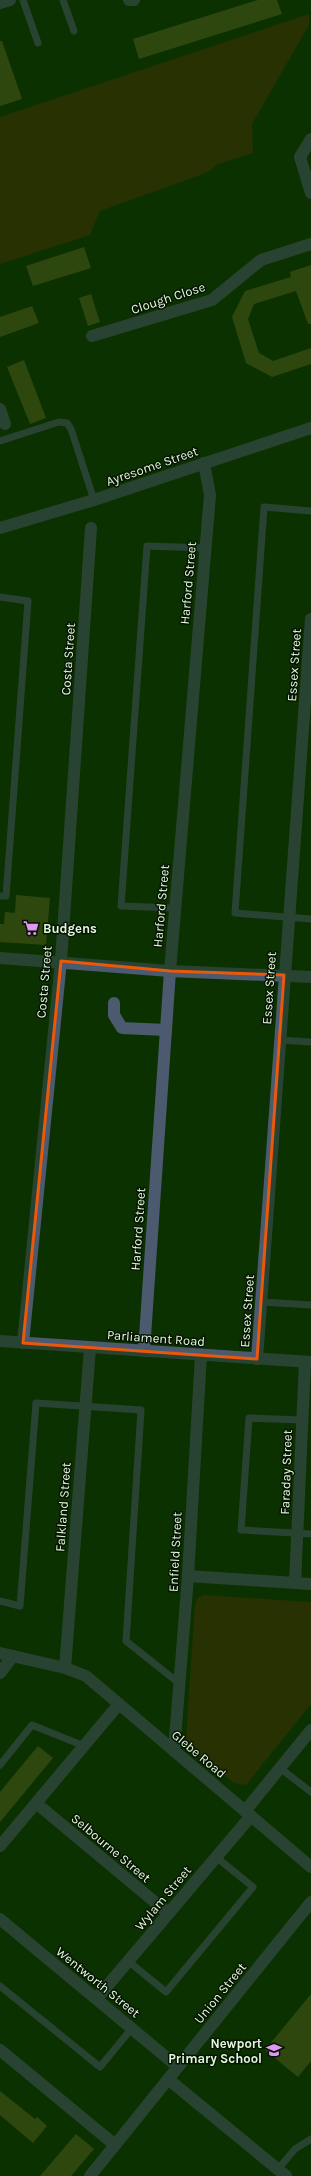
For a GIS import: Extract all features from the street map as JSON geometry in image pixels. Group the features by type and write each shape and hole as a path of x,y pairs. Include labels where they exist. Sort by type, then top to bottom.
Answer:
{"street":[{"path":"0,3 10,0"},
{"path":"129,0 134,0"},
{"path":"311,139 300,157 311,193"},
{"name":"Clough Close","path":"92,336 212,300 261,260 311,244"},
{"path":"0,409 5,424"},
{"name":"Ayresome Street","path":"0,528 94,500 311,428"},
{"name":"Harford Street","path":"144,1351 170,971 210,495 204,464"},
{"name":"Costa Street","path":"23,1343 61,961 91,528"},
{"name":"Essex Street","path":"257,1359 311,619"},
{"path":"0,958 61,961 170,971 311,977"},
{"path":"114,1003 114,1015 122,1028 166,1030"},
{"name":"Parliament Road","path":"0,1341 308,1362"},
{"name":"Falkland Street","path":"65,1668 90,1348"},
{"name":"Enfield Street","path":"174,1751 188,1576 201,1355"},
{"name":"Faraday Street","path":"295,1583 303,1393 308,1362"},
{"path":"188,1576 311,1584"},
{"name":"Glebe Road","path":"0,1653 65,1668 86,1676 311,1867"},
{"path":"0,1673 14,1656"},
{"path":"0,1846 119,1704"},
{"name":"Wylam Street","path":"97,1998 216,1857 280,1768 311,1730"},
{"name":"Selbourne Street","path":"36,1803 109,1866 168,1913"},
{"name":"Union Street","path":"90,2176 311,1902"},
{"name":"Wentworth Street","path":"4,1923 97,1998 178,2067"},
{"path":"0,2050 115,2145"},
{"path":"168,2079 282,2173"}],"lane":[{"path":"23,0 38,43"},
{"path":"64,0 74,31"},
{"path":"0,441 59,422 67,423 71,430 94,500"},
{"path":"311,511 264,507 234,913 311,920"},
{"path":"175,908 121,906 147,546 205,548"},
{"path":"0,597 28,601 6,896 0,896"},
{"path":"280,1040 311,1042"},
{"path":"261,1302 311,1304"},
{"path":"0,1601 20,1606 36,1403 85,1405 142,1410 126,1641 180,1684"},
{"path":"302,1420 249,1418 241,1530 311,1534"},
{"path":"0,1764 32,1725 84,1746"},
{"path":"280,1768 311,1792"},
{"path":"128,1961 166,1992 253,1887 216,1857"},
{"path":"0,1986 100,2067 132,2028"},
{"path":"282,2173 295,2149 311,2139"}],"highlighted area":[{"path":"61,961 170,971 284,975 257,1359 23,1343"}],"shaded area":[{"path":"309,14 309,25 252,124 253,153 218,164 206,173 100,211 90,235 0,264 0,117"},
{"path":"204,1595 311,1602 311,1704 246,1785 234,1783 188,1746 186,1739 195,1603 198,1598"}],"building":[{"path":"258,0 277,0 282,14 139,59 133,39"},
{"path":"0,41 2,41 22,99 0,106"},
{"path":"84,247 91,268 33,286 26,266"},
{"path":"311,265 311,324 308,324 296,291 254,304 248,319 259,353 273,361 311,348 311,364 272,377 246,363 232,317 245,291 291,277 290,272"},
{"path":"91,294 100,322 88,326 79,298"},
{"path":"32,306 39,323 0,337 0,317"},
{"path":"24,360 46,418 30,424 7,367"},
{"name":"Budgens","path":"16,895 50,898 46,945 0,942 0,924 4,924 5,912 15,913"},
{"path":"38,1746 53,1758 0,1822 0,1792"},
{"path":"311,1994 311,2061 298,2077 265,2050"},
{"path":"0,2091 35,2119 37,2117 47,2126 33,2143 0,2115"},
{"path":"76,2134 94,2149 71,2176 40,2176"}],"place":[{"name":"Budgens","path":"31,928"},
{"name":"Newport Primary School","path":"274,2050"}]}
